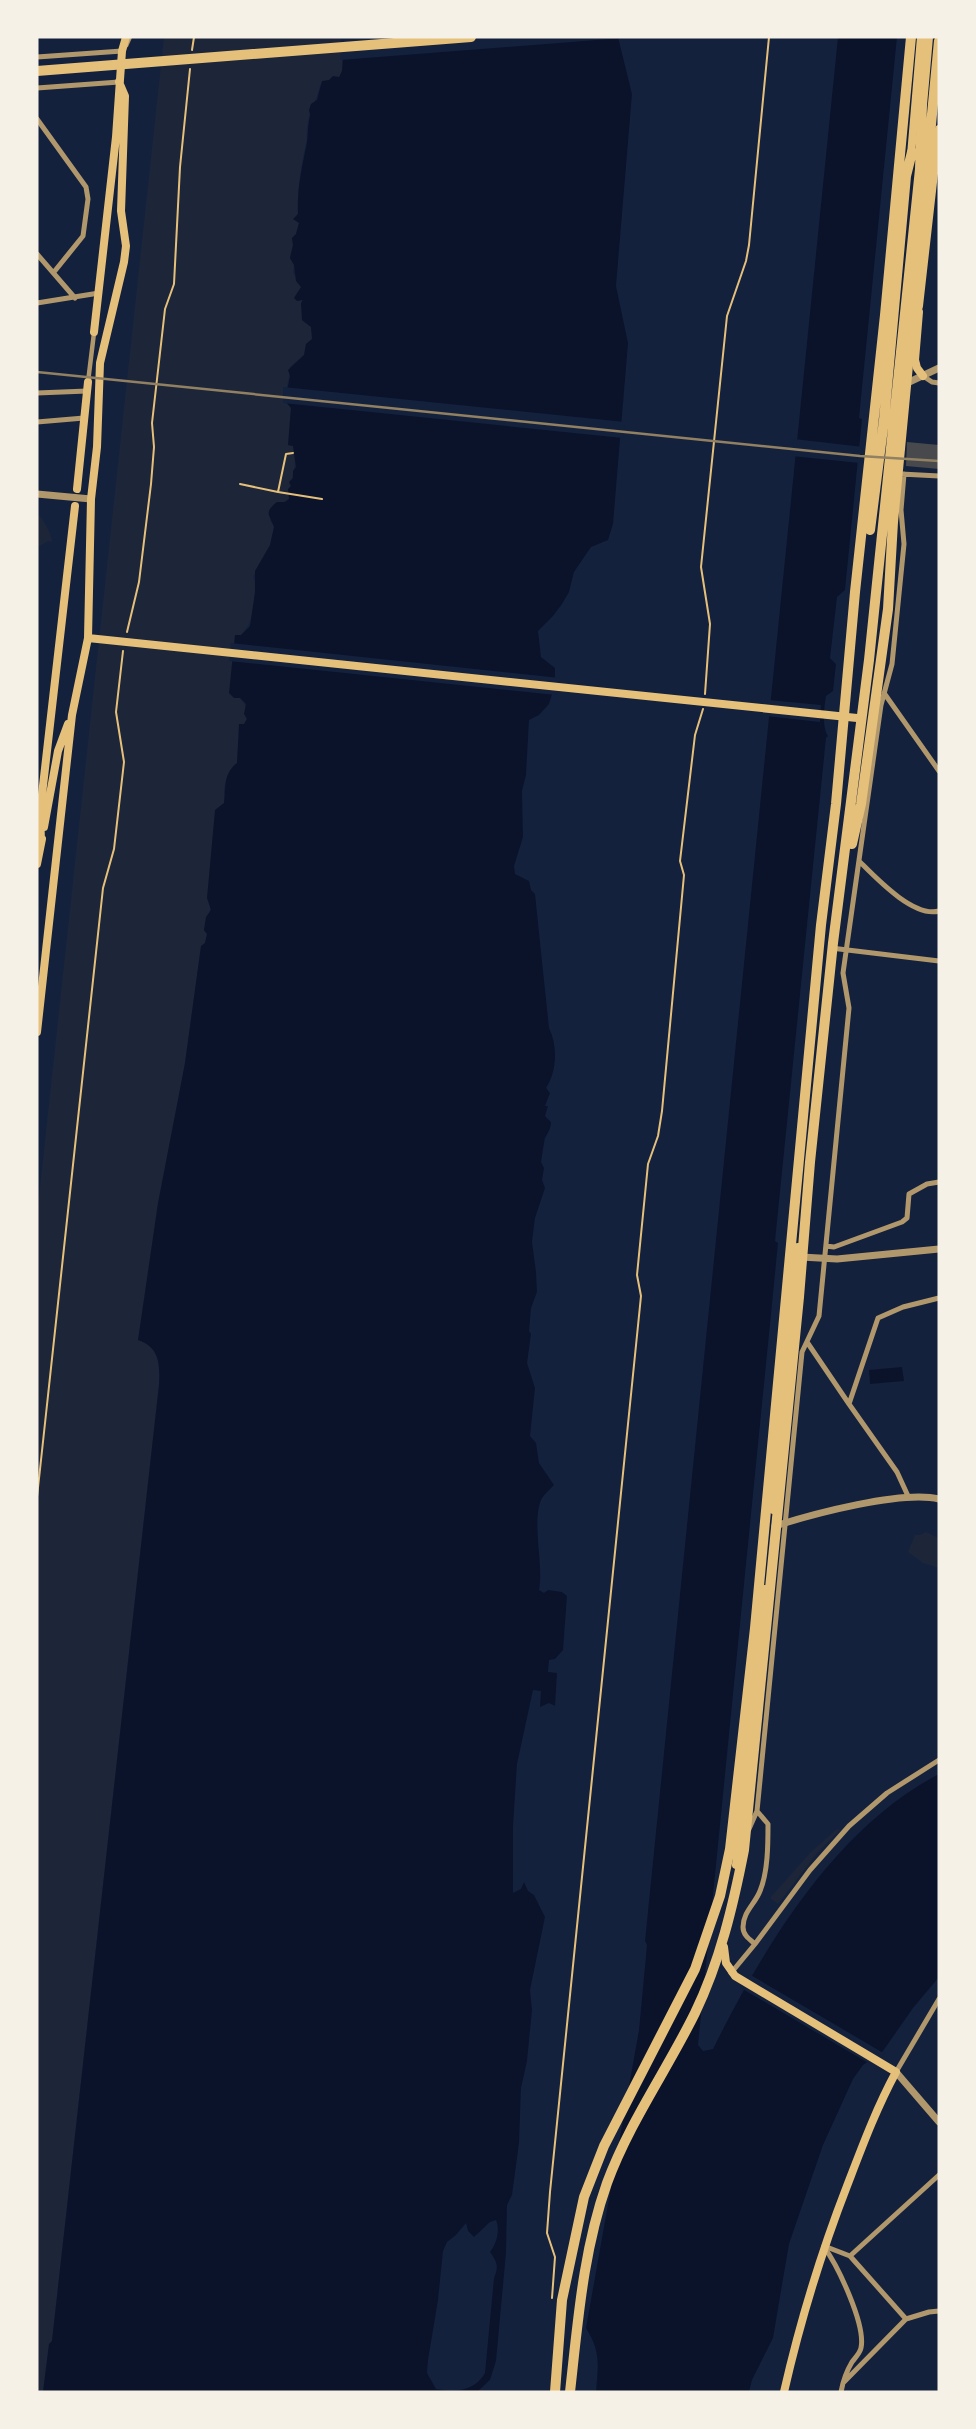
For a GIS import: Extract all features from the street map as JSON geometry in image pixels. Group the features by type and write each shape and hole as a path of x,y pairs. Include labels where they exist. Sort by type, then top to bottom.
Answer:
{"highway":[{"path":"37,71 471,37"},
{"path":"836,804 911,37"},
{"path":"570,2392 585,2265 601,2203 633,2126 695,2013 711,1977 724,1939 744,1850 831,946 859,741 920,169 928,37"},
{"path":"831,946 860,804 888,609 892,522 935,133 939,41"},
{"path":"555,2392 562,2300 584,2197 604,2146 695,1969 720,1896 730,1849 755,1628 821,925 884,420 906,176 912,152"}],"main road":[{"path":"94,332 117,138 122,51 128,37"},
{"path":"784,2392 824,2246 893,2070 735,1976 724,1954 740,1839 797,1256 874,573 921,37"},
{"path":"37,1032 72,715 88,638 91,499 97,447 100,363 125,254 121,211 125,96 119,82"},
{"path":"923,376 915,360 938,151 935,133"},
{"path":"892,390 919,306"},
{"path":"77,489 88,387"},
{"path":"41,841 41,769 75,506"},
{"path":"88,638 857,718"},
{"path":"37,862 58,751 72,715"}],"street":[{"path":"37,57 122,51"},
{"path":"37,88 119,82"},
{"path":"37,119 86,187 88,199 83,236 54,272"},
{"path":"37,254 75,298"},
{"path":"37,303 99,293"},
{"path":"37,393 88,387 94,332"},
{"path":"892,390 939,368"},
{"path":"923,376 939,383"},
{"path":"37,422 84,418"},
{"path":"884,472 939,476"},
{"path":"740,1839 747,1832 757,1811 802,1352 819,1316 849,1009 843,973 884,693 892,664 904,544 901,510 904,474"},
{"path":"37,494 91,499"},
{"path":"884,693 939,770"},
{"path":"860,862 903,900 927,913 939,911"},
{"path":"831,946 939,961"},
{"path":"826,1246 834,1247 902,1223 907,1217 909,1194 927,1184 939,1182"},
{"path":"797,1256 825,1259 939,1249"},
{"path":"849,1404 878,1318 903,1307 939,1298"},
{"path":"790,1335 811,1336"},
{"path":"807,1342 897,1472 908,1496"},
{"path":"771,1527 908,1496 939,1499"},
{"path":"735,1976 795,1889 849,1826 887,1793 939,1760"},
{"path":"755,1944 746,1937 743,1930 745,1916 758,1897 763,1883 768,1824 757,1811"},
{"path":"939,1999 893,2070 939,2122"},
{"path":"850,2256 939,2175"},
{"path":"824,2246 850,2256 906,2319"},
{"path":"824,2246 832,2258 856,2314 860,2331 861,2349 846,2372 841,2392"},
{"path":"842,2384 906,2319 939,2311"}],"path":[{"path":"192,57 194,37"},
{"path":"551,2307 555,2258 547,2233 550,2192 641,1296 637,1275 641,1233 648,1164 658,1136 662,1111 684,874 680,861 695,735 707,685 710,624 702,575 703,555 727,316 749,245 769,37"},
{"path":"127,633 139,582 151,484 154,447 152,423 164,309 174,284 180,167 190,69"},
{"path":"278,492 286,454 293,453"},
{"path":"240,484 322,499"},
{"path":"37,1497 103,888 114,849 124,762 116,712 125,642"}],"shaded area":[{"path":"164,37 344,37 343,70 339,78 320,85 307,127 296,217 299,223 292,238 290,258 294,264 293,273 302,287 302,320 311,327 313,339 306,344 304,355 290,367 286,394 291,408 288,445 293,446 295,460 289,499 283,502 270,520 274,527 270,546 253,577 253,610 241,635 240,698 246,707 247,718 244,725 240,724 237,763 228,774 225,784 210,909 204,930 207,934 201,947 185,1063 138,1340 155,1352 159,1364 159,1385 52,2341 49,2344 43,2392 37,2392 37,1215"},
{"path":"344,37 618,37 632,94 616,286 628,343 613,524 608,540 591,547 574,572 569,592 562,604 538,631 541,657 555,668 555,684 549,704 539,715 529,720 526,775 522,791 523,837 514,866 515,874 529,881 535,894 549,1028 555,1050 554,1066 546,1088 550,1093 545,1106 548,1106 545,1116 551,1122 541,1162 545,1188 535,1218 532,1242 537,1292 531,1308 527,1363 535,1388 530,1436 536,1443 539,1463 554,1485 542,1498 539,1507 539,1590 544,1593 548,1590 562,1592 567,1596 563,1650 555,1659 549,1660 548,1672 557,1673 555,1706 549,1703 540,1707 541,1691 533,1690 517,1764 513,1893 521,1889 524,1882 545,1917 530,1990 532,2010 527,2061 521,2088 519,2143 512,2195 507,2205 506,2253 496,2361 490,2380 477,2392 43,2392 49,2344 52,2341 159,1385 159,1364 155,1352 138,1340 158,1203 185,1063 201,946 205,943 206,917 211,910 207,898 215,810 224,803 227,776 237,763 239,724 244,724 247,719 244,714 246,704 229,693 235,635 241,635 250,626 255,571 270,545 274,527 269,512 277,502 289,499 289,482 296,467 293,446 288,445 291,408 285,401 290,376 288,370 304,355 306,344 312,339 311,327 302,320 303,300 297,301 294,298 301,287 296,281 294,265 290,258 292,238 299,223 293,219 298,214 309,110 311,104 317,100 322,81 333,76 339,77 342,71","holes":["496,2220 497,2236 490,2252 497,2267 485,2373 470,2387 436,2389 427,2373 443,2251 447,2242 466,2223 468,2231 474,2237"]},
{"path":"838,37 897,37 859,418 862,419 845,590 837,597 830,658 836,664 833,691 826,696 825,706 824,723 828,736 775,1241 778,1243 698,2045 703,2051 713,2049 779,1932 835,1858 901,1797 939,1774 939,1977 883,2051 863,2065 853,2079 823,2145 789,2244 773,2338 752,2380 749,2392 596,2392 596,2352 586,2328 639,2030 647,1945 645,1941"},
{"path":"37,512 49,530 52,542 48,541 38,547 37,553"},
{"path":"902,1367 904,1381 870,1384 869,1370"},
{"path":"926,1532 939,1538 939,1568 923,1563 908,1552 915,1535"},
{"path":"837,1829 840,1830 818,1852 778,1904 770,1898 810,1853"}],"pier":[{"path":"341,38 622,38 340,60"},
{"path":"283,387 625,422 623,438 283,403"},
{"path":"794,439 863,447 860,463 792,456"},
{"path":"231,643 560,678 556,695 229,661"},
{"path":"768,700 821,705 820,722 766,716"},
{"path":"749,1974 885,2054 870,2064 741,1988"}],"building":[{"path":"907,442 939,445 939,469 906,466"}],"railway":[{"path":"37,372 860,456 939,461"}]}
